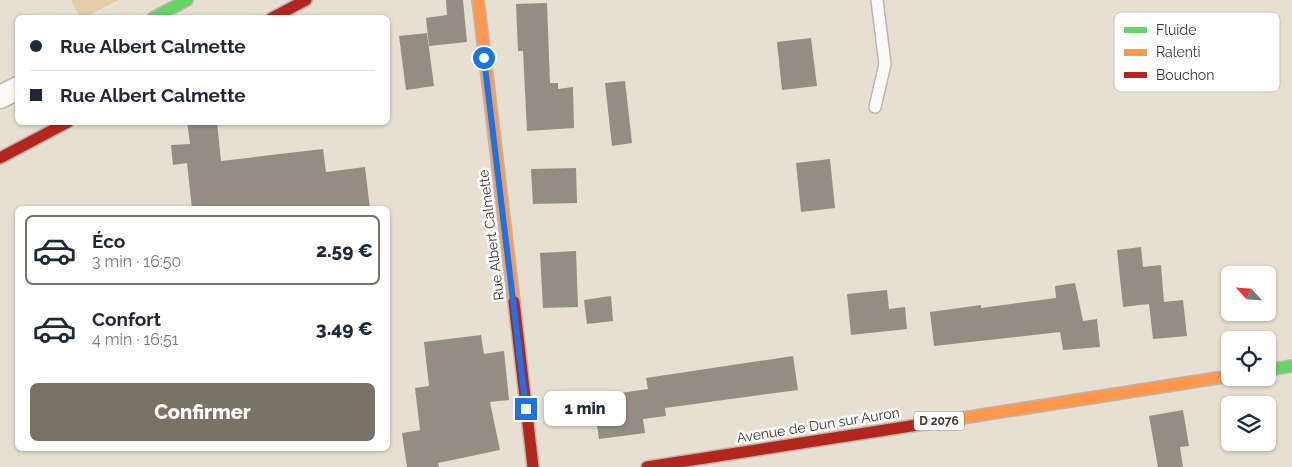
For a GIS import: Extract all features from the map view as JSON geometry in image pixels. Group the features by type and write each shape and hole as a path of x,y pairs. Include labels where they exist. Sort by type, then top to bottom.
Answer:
{"street":[{"path":"159,15 187,0"},
{"path":"278,15 306,0"},
{"name":"Rue Albert Calmette","path":"478,0 533,467"},
{"path":"0,97 15,90"},
{"path":"0,158 62,125"},
{"path":"1276,369 1292,366"},
{"name":"Avenue de Dun sur Auron","path":"647,467 1221,377"}],"lane":[{"path":"875,107 885,64 877,0"}],"shaded area":[{"path":"71,0 119,0 89,15 78,15"}],"building":[{"path":"446,0 463,0 467,42 429,46 426,18 447,15"},
{"path":"547,3 550,83 558,83 558,89 573,87 574,128 527,131 523,51 518,51 516,4"},
{"path":"427,33 434,86 406,90 399,36"},
{"path":"811,38 817,86 782,90 777,42"},
{"path":"625,81 632,143 612,146 605,83"},
{"path":"187,125 217,125 221,161 323,149 326,172 365,167 370,206 192,206 187,163 173,165 171,145 190,144"},
{"path":"830,159 835,208 801,212 796,163"},
{"path":"576,168 577,203 533,204 531,169"},
{"path":"1141,247 1143,267 1161,265 1164,302 1183,300 1187,336 1153,339 1149,304 1123,307 1117,250"},
{"path":"576,251 578,307 543,308 540,253"},
{"path":"1075,283 1083,321 1097,319 1100,347 1063,350 1060,332 934,346 930,312 981,305 981,308 1056,298 1055,286"},
{"path":"887,290 889,309 905,307 907,329 851,335 847,294"},
{"path":"611,296 613,321 587,324 584,300"},
{"path":"481,335 484,354 504,351 509,400 490,402 500,450 438,463 439,467 407,467 402,433 420,430 415,388 429,386 424,342"},
{"path":"793,356 798,390 665,408 666,416 643,419 645,433 599,439 593,397 648,389 646,378"},
{"path":"1183,410 1189,446 1180,447 1183,467 1158,467 1149,416"}],"traffic: fast":[{"path":"159,15 187,0"},
{"path":"1276,369 1292,366"}],"traffic: slow":[{"path":"478,0 514,302"},
{"path":"937,422 1221,377"}],"traffic: jam":[{"path":"278,15 306,0"},
{"path":"0,158 62,125"},
{"path":"514,302 533,467"},
{"path":"647,467 937,422"}],"route":[{"path":"484,58 526,409"}]}
